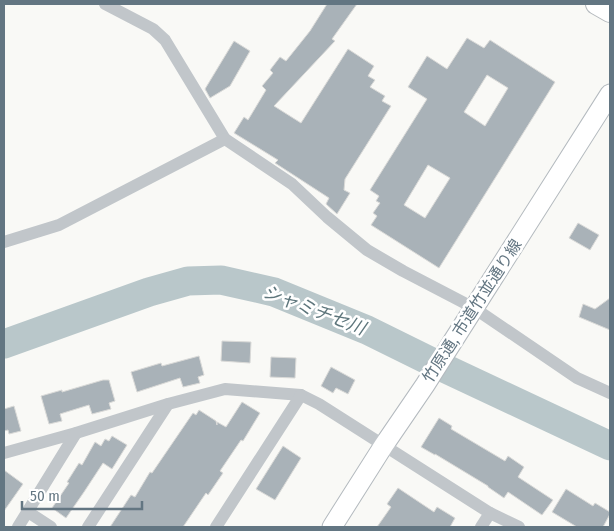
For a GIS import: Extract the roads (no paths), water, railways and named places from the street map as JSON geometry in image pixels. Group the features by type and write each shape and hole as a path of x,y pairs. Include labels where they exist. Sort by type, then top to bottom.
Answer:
{"main road":[{"path":"596,4 610,12"}],"street":[{"path":"105,4 153,29 165,40 225,139 292,184 367,250 474,308 577,378 610,393"},
{"name":"竹原通, 市道竹並通り線","path":"332,527 610,94"},
{"path":"4,242 59,224 225,139"},
{"path":"4,453 168,404 225,390 301,395 319,404 490,513 519,527"},
{"path":"216,527 301,395"},
{"path":"88,527 168,404"},
{"path":"18,527 76,433"},
{"path":"28,512 51,527"},
{"path":"480,527 490,513"}],"waterway":[{"name":"シャミチセ川","path":"4,344 149,292 188,281 221,280 274,292 367,330 610,446"}]}
